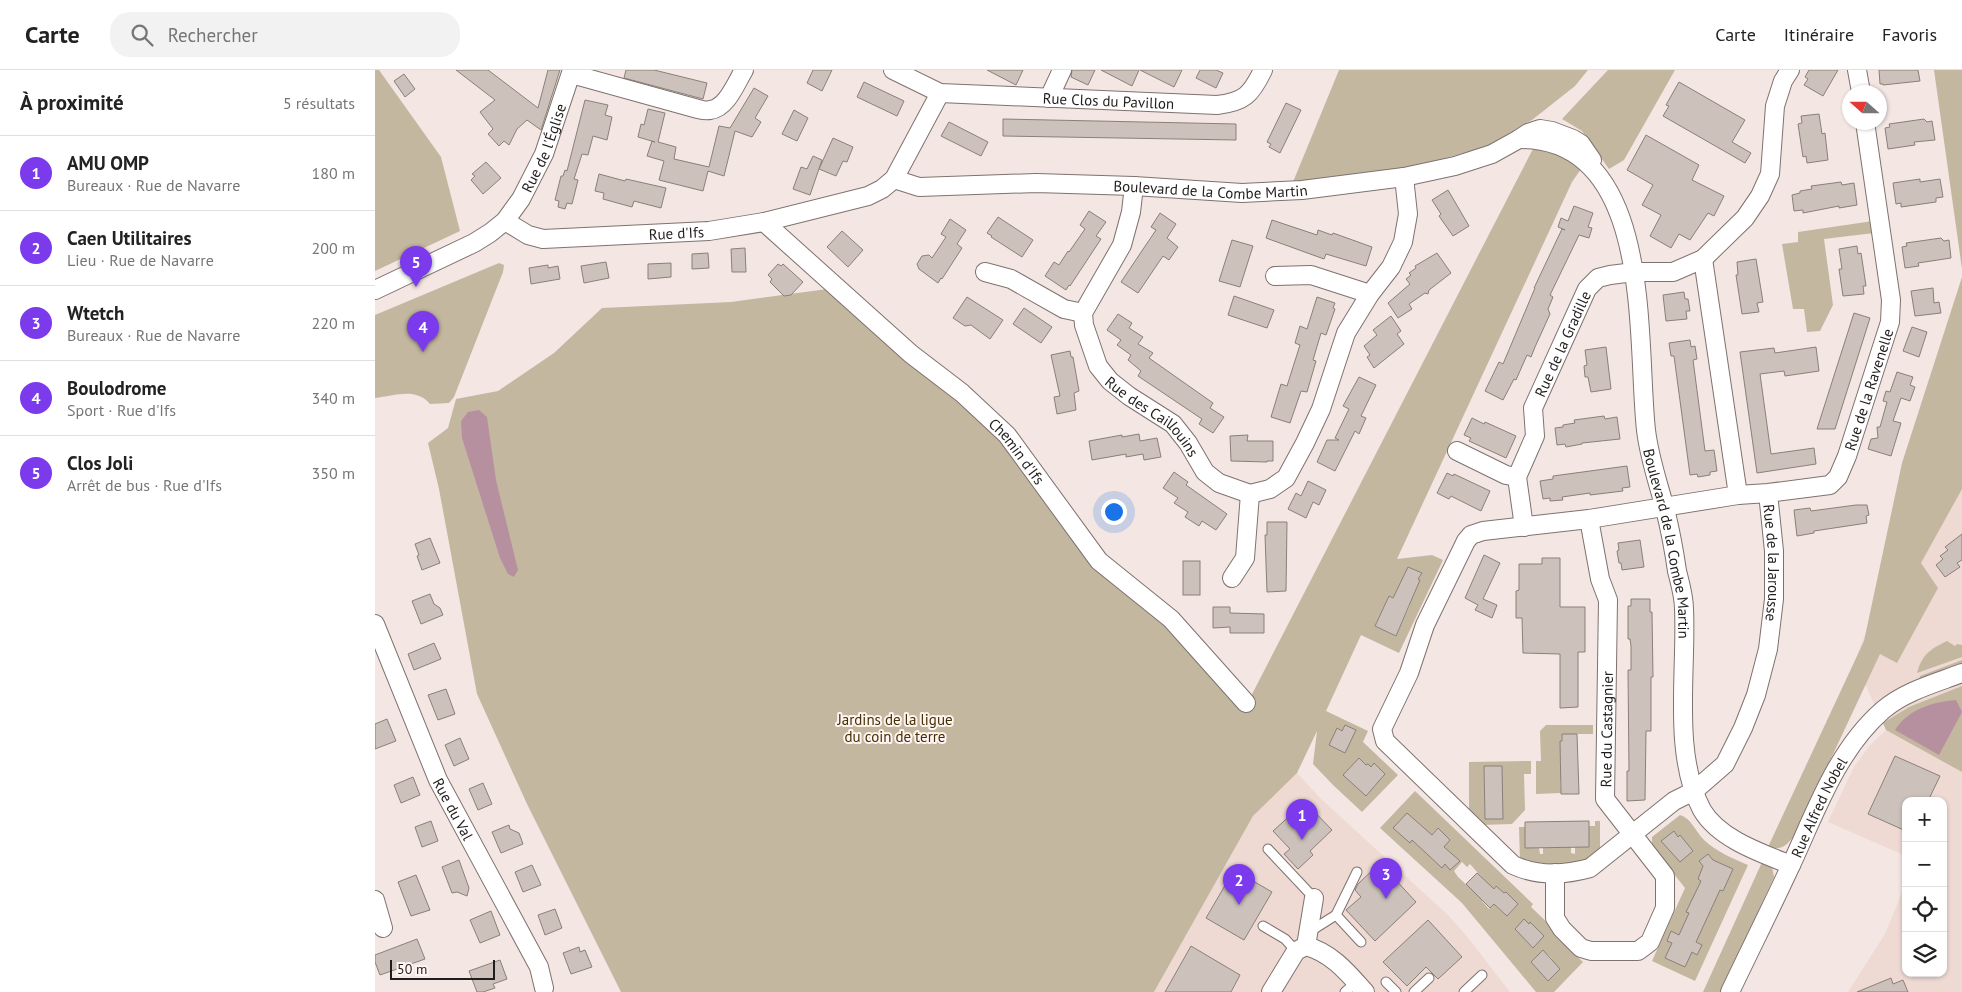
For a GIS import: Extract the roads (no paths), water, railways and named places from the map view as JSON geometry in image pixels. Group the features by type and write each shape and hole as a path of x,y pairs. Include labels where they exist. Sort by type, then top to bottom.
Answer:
{"street":[{"path":"572,73 698,109 710,110 718,108 726,100 744,70"},
{"path":"893,70 912,74 940,92"},
{"path":"1049,98 1062,70"},
{"name":"Rue Clos du Pavillon","path":"940,92 1217,105 1234,103 1246,96 1263,70"},
{"path":"1738,495 1703,259 1745,218 1761,196 1770,174 1775,106 1783,81 1789,70"},
{"path":"1857,70 1860,85"},
{"name":"Rue de l'Église","path":"505,221 521,199 544,154 572,73"},
{"name":"Rue d'Ifs","path":"505,221 528,235 543,239 709,232 764,222 868,196 882,189 894,179 940,92"},
{"name":"Rue de la Ravenelle","path":"1665,507 1738,495 1831,485 1838,477 1847,456 1890,322 1891,300 1866,130"},
{"name":"Boulevard de la Combe Martin","path":"894,179 919,187 1036,183 1134,186 1242,193 1280,192 1405,177 1455,166 1492,154 1519,139 1546,141 1572,152 1599,177 1617,206 1627,236 1634,272 1646,431 1657,484 1665,507 1684,607 1684,722 1687,768 1694,791 1703,812 1728,838 1791,866"},
{"path":"1232,578 1245,558 1250,494 1270,489 1286,478 1321,409 1346,333 1370,294 1391,267 1403,242 1408,214 1405,177"},
{"path":"985,272 1011,279 1064,309 1083,313 1122,245 1131,212 1134,186"},
{"path":"375,290 474,243 505,221"},
{"name":"Chemin d'Ifs","path":"764,222 911,354 962,393 1007,435 1099,561 1171,619 1245,703"},
{"name":"Rue de la Gradille","path":"1517,477 1535,436 1533,408 1587,289 1598,278 1610,274 1673,272 1703,259"},
{"path":"1275,276 1311,275 1370,294"},
{"name":"Rue des Caillouins","path":"1083,313 1084,325 1098,366 1110,381 1129,396 1173,424 1205,472 1219,483 1250,494"},
{"path":"1457,451 1506,475 1517,477 1525,526 1589,519 1665,507"},
{"name":"Rue de la Jarousse","path":"1525,526 1483,531 1471,535 1466,541 1425,625 1409,673 1382,729 1385,741 1513,865 1527,871 1577,872 1590,868 1674,801 1694,791 1725,764 1743,728 1759,686 1767,649 1773,599 1775,551 1768,493"},
{"name":"Rue du Castagnier","path":"1555,873 1555,918 1562,929 1581,948 1591,952 1638,951 1649,942 1665,908 1665,876 1605,799 1608,600 1600,578 1589,519"},
{"name":"Rue du Val","path":"375,624 438,780 539,967 547,990"},
{"name":"Rue Alfred Nobel","path":"1730,992 1843,758 1861,732 1885,709 1913,692 1962,673"},
{"path":"1271,992 1304,943 1314,898"},
{"path":"375,900 383,928"},
{"path":"1304,943 1319,949 1333,958 1355,989"}],"lane":[{"path":"1268,849 1314,898"},
{"path":"1263,926 1285,939 1304,943 1336,915 1357,872"},
{"path":"1336,915 1361,942"},
{"path":"1464,992 1482,975"},
{"path":"1414,992 1429,978"},
{"path":"1386,982 1396,992"}],"place":[{"name":"Clos Joli","path":"416,287"},
{"name":"Boulodrome","path":"423,352"},
{"name":"AMU OMP","path":"1302,840"},
{"name":"Wtetch","path":"1386,899"},
{"name":"Caen Utilitaires","path":"1239,905"}],"park label":[{"name":"Jardins de la ligue du coin de terre","path":"895,728"}]}
